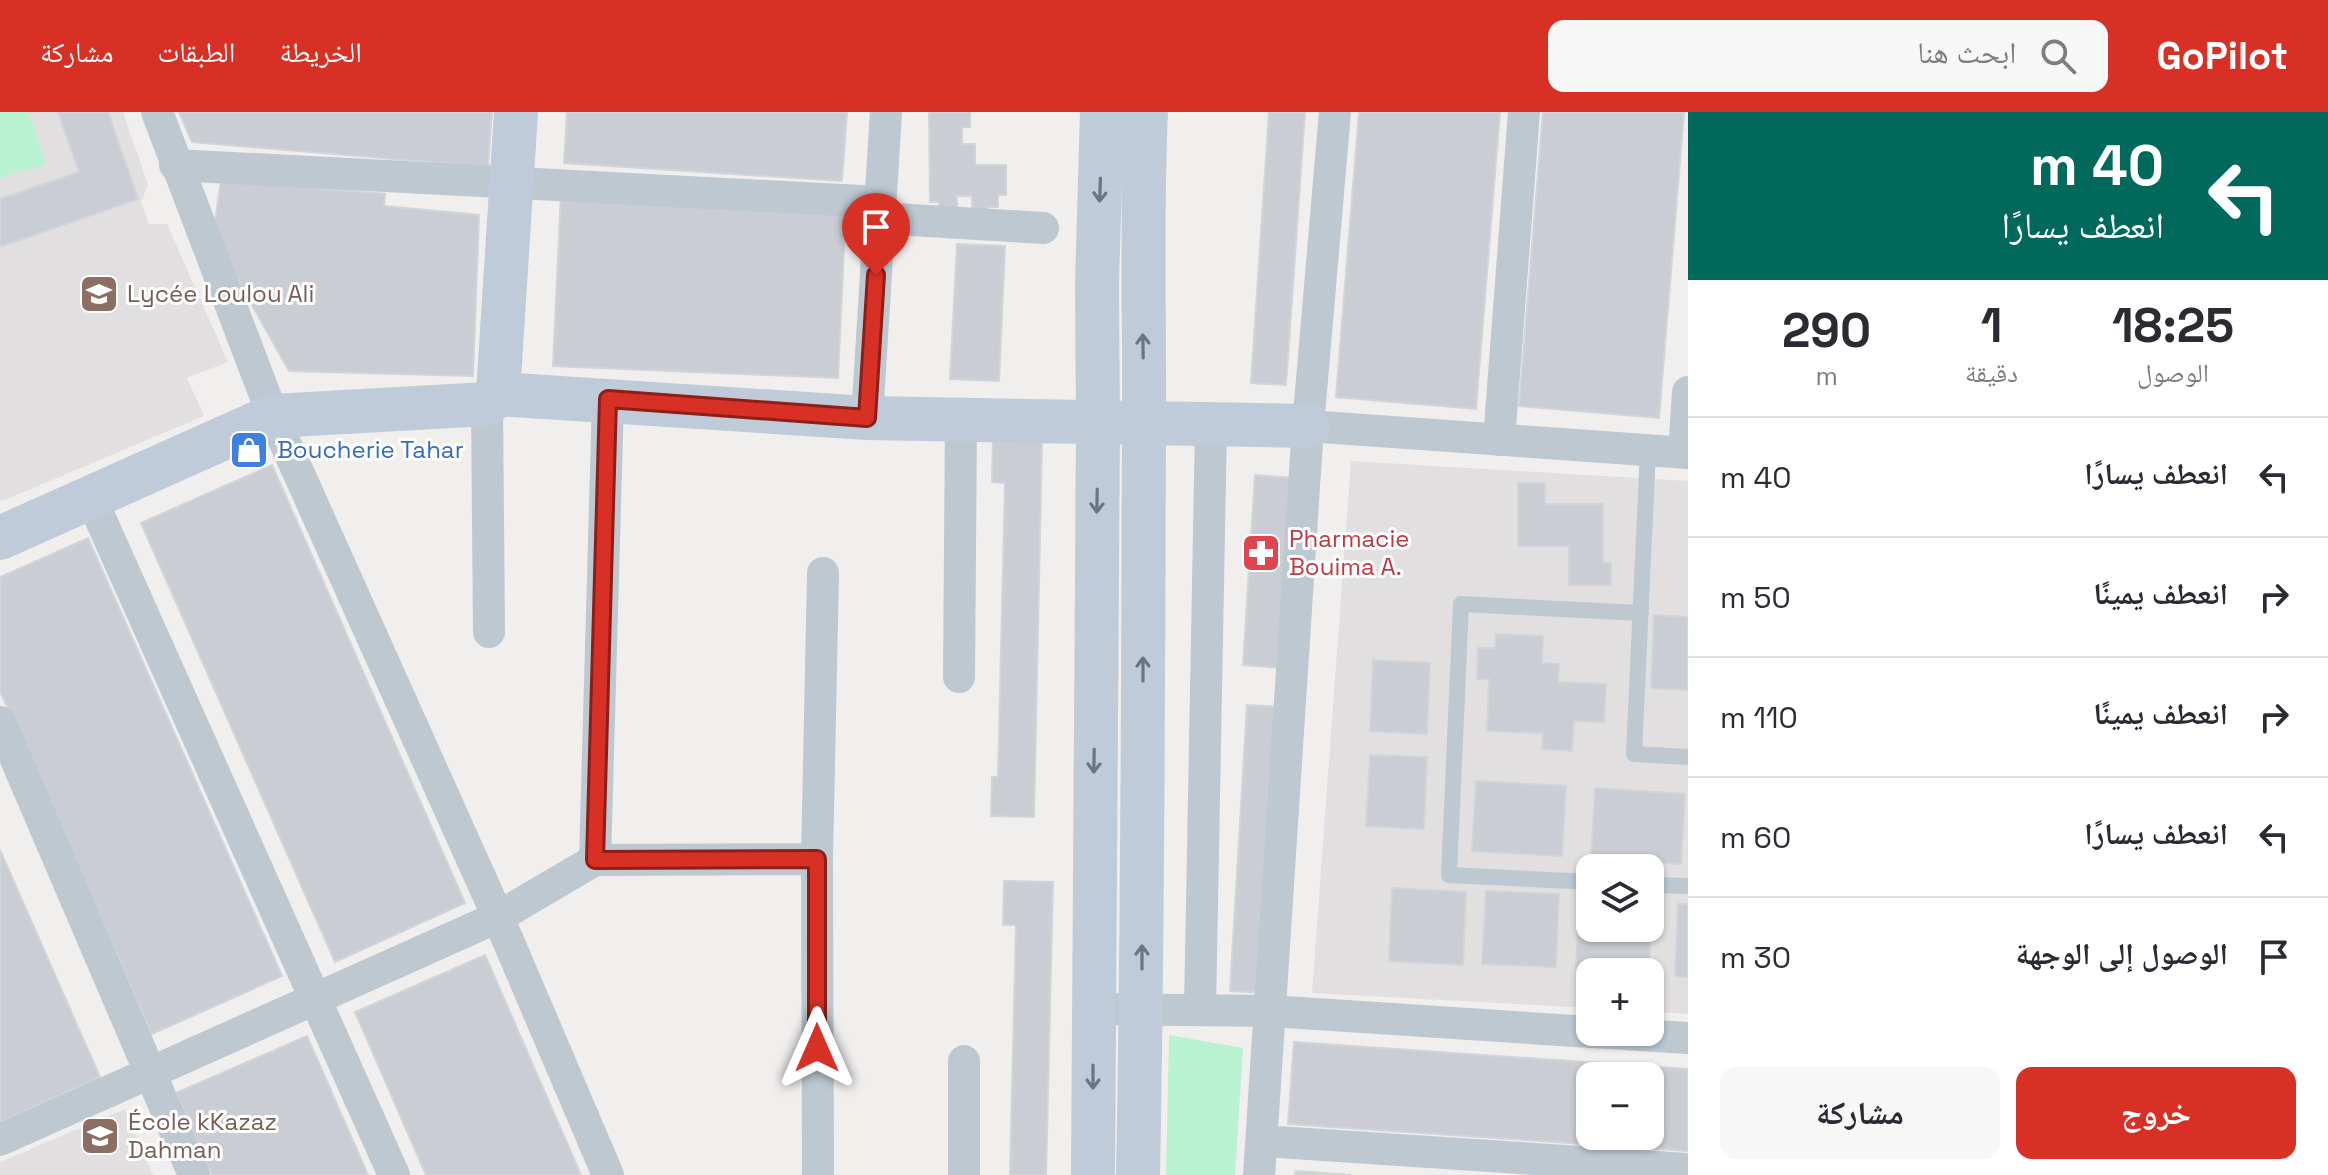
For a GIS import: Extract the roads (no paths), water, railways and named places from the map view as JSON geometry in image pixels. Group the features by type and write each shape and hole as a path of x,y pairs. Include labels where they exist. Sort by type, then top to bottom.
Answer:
{"street":[{"path":"157,112 273,416 498,917 608,1175"},
{"path":"489,632 492,399 516,112"},
{"path":"867,418 886,112"},
{"path":"1093,1175 1097,284 1102,112"},
{"path":"1138,1175 1142,1009 1142,288 1146,112"},
{"path":"1259,1175 1308,426 1335,112"},
{"path":"1499,440 1524,112"},
{"path":"175,165 512,183 880,210 1043,228"},
{"path":"0,538 273,416 492,399 608,399 867,418 1308,426 1686,453 1688,392"},
{"path":"595,860 608,399"},
{"path":"959,677 961,420"},
{"path":"1200,1010 1211,425"},
{"path":"91,498 394,1175"},
{"path":"818,1175 817,859 823,573"},
{"path":"0,722 194,1175"},
{"path":"0,1140 498,917 595,860 817,859"},
{"path":"1093,1009 1270,1011 1576,1031"},
{"path":"1664,1036 1688,1038"},
{"path":"964,1061 964,1175"},
{"path":"1262,1141 1688,1169"}],"lane":[{"path":"1648,450 1634,754 1688,757"},
{"path":"1576,881 1449,875 1461,604 1641,613"},
{"path":"1664,885 1688,886"}],"place":[{"name":"Lycée Loulou Ali","path":"99,294"},
{"name":"Boucherie Tahar","path":"249,450"},
{"name":"Pharmacie Bouima A.","path":"1261,553"},
{"name":"École kKazaz Dahman","path":"100,1136"}]}
